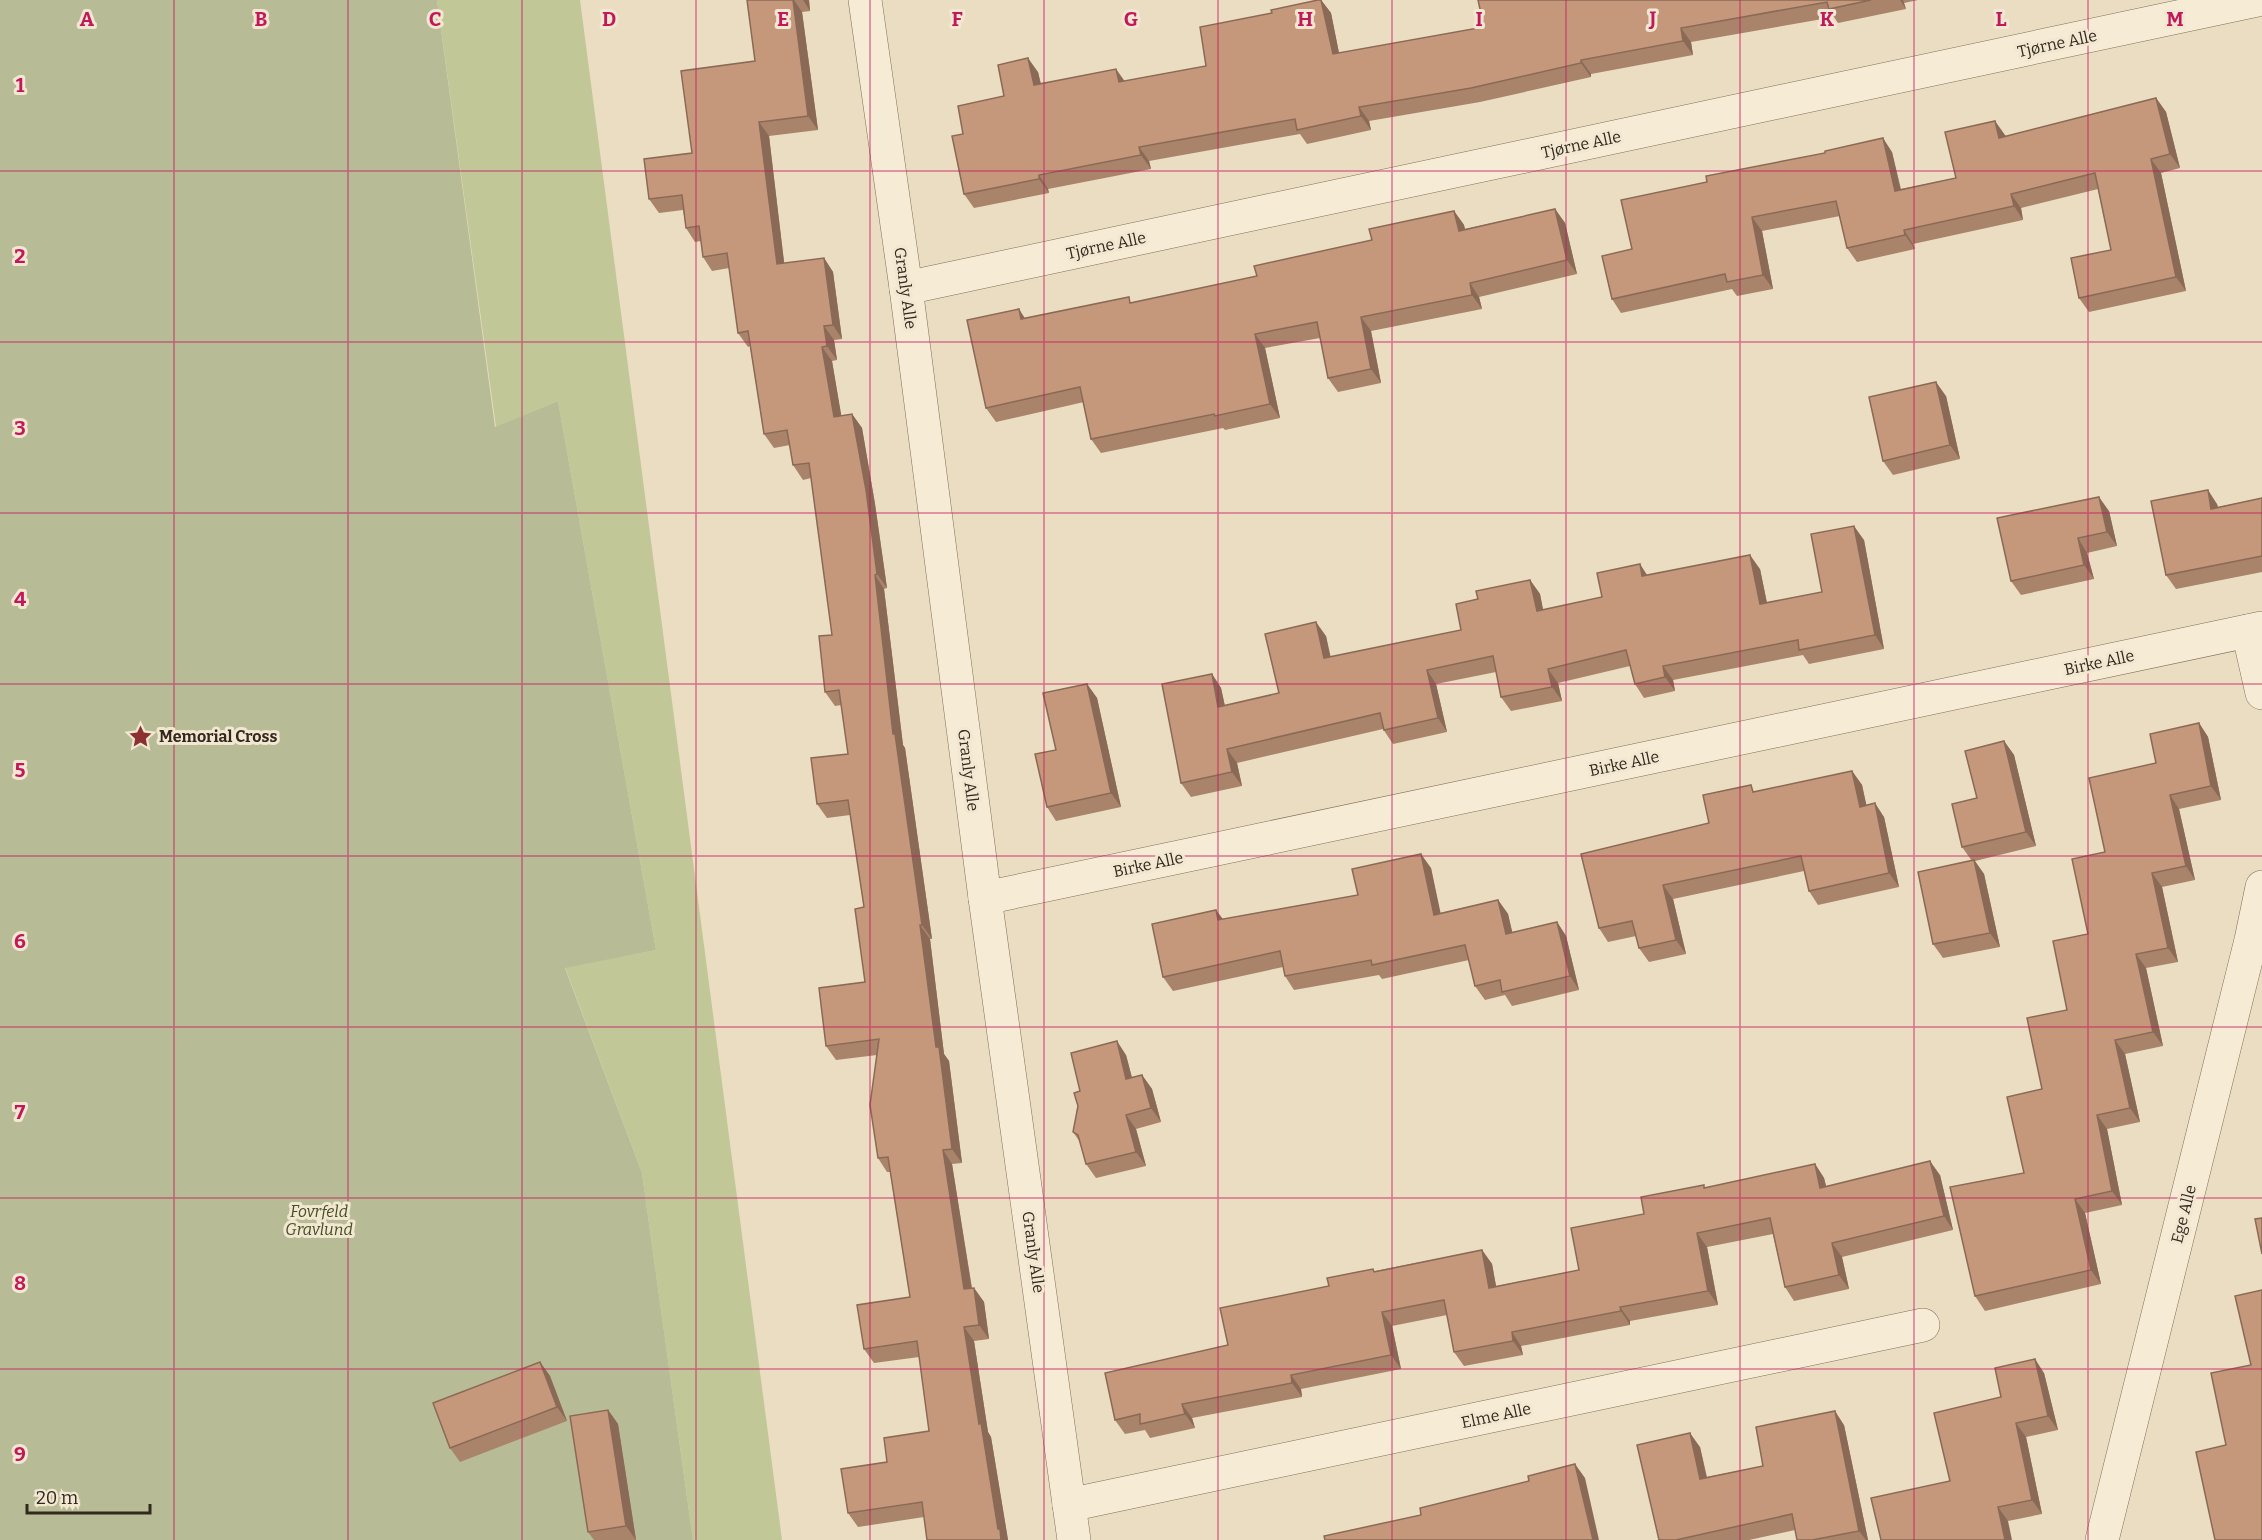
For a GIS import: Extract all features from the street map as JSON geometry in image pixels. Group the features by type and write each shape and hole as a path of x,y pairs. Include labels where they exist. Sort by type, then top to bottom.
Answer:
{"street":[{"name":"Granly Alle","path":"865,0 906,288 985,898 1074,1540"},
{"name":"Tjørne Alle","path":"906,288 2257,0"},
{"name":"Birke Alle","path":"985,898 2255,629"},
{"path":"2255,629 2262,693"},
{"name":"Ege Alle","path":"2102,1540 2251,940 2262,887"},
{"name":"Elme Alle","path":"1069,1505 1923,1325"}],"green space":[{"name":"Fovrfeld Gravlund","path":"0,0 437,0 495,427 558,401 656,950 565,968 642,1173 693,1540 0,1540"},
{"path":"437,0 580,0 782,1540 693,1540 642,1173 565,967 656,950 558,401 496,427"}],"building":[{"path":"747,0 793,0 808,116 759,122 777,264 824,258 833,325 824,326 827,346 822,347 834,417 852,414 866,490 893,734 895,734 922,925 920,925 936,1047 939,1047 952,1149 943,1150 964,1289 974,1288 979,1325 964,1327 979,1424 981,1423 1001,1540 927,1540 922,1502 848,1513 841,1469 887,1462 884,1438 929,1431 917,1341 864,1349 857,1305 910,1297 888,1157 878,1158 870,1105 879,1039 826,1046 819,988 865,982 855,909 864,907 848,800 817,804 811,758 848,754 839,690 825,692 819,636 832,635 809,463 793,465 787,430 764,434 748,331 738,333 727,253 703,257 699,226 686,228 682,195 649,199 644,159 692,153 681,71 755,61"},
{"path":"1321,0 1333,54 1484,27 1478,0 1871,0 1829,9 1827,2 1681,28 1683,41 1581,60 1581,63 1471,88 1359,107 1361,116 1297,130 1295,119 1139,147 1141,155 1039,175 1039,179 964,194 952,136 963,134 958,106 1004,96 998,65 1028,58 1034,85 1116,69 1119,82 1206,66 1200,27 1272,13 1271,10"},
{"path":"2156,98 2170,154 2151,159 2176,277 2079,298 2071,258 2111,250 2095,173 2011,194 2014,206 1904,230 1905,235 1847,248 1836,201 1752,217 1763,275 1727,282 1725,274 1612,299 1602,256 1632,249 1621,200 1707,182 1706,176 1825,153 1825,151 1883,138 1895,191 1956,178 1945,132 1995,121 1999,138"},
{"path":"1555,209 1567,260 1470,283 1472,295 1361,317 1371,369 1328,378 1317,322 1255,334 1270,404 1091,439 1080,387 986,408 967,320 1019,309 1021,319 1129,297 1130,303 1257,276 1254,266 1372,240 1369,229 1454,211 1459,231"},
{"path":"1936,382 1950,445 1883,461 1869,397"},
{"path":"2208,490 2211,509 2262,498 2262,556 2166,575 2151,501"},
{"path":"2099,497 2107,532 2078,538 2084,565 2011,581 1997,518"},
{"path":"1854,526 1875,635 1799,650 1798,640 1663,666 1665,677 1635,684 1626,650 1548,669 1552,687 1501,697 1493,656 1427,670 1438,718 1384,730 1380,713 1227,749 1232,772 1181,783 1162,684 1212,674 1218,707 1279,693 1265,634 1316,622 1324,658 1461,630 1456,604 1478,599 1476,591 1530,580 1537,611 1602,597 1597,573 1640,564 1642,576 1750,555 1760,604 1822,592 1811,534"},
{"path":"1087,684 1111,793 1047,807 1035,754 1056,750 1043,693"},
{"path":"2199,723 2211,786 2170,795 2186,866 2152,873 2168,948 2136,954 2153,1032 2115,1040 2130,1108 2097,1115 2112,1191 2075,1199 2091,1270 1975,1296 1950,1187 2024,1173 2007,1097 2042,1089 2027,1018 2067,1010 2053,941 2088,934 2072,859 2105,852 2089,778 2156,763 2150,734"},
{"path":"2004,741 2026,832 1962,847 1952,804 1977,798 1965,751"},
{"path":"1852,771 1860,807 1875,803 1889,873 1809,891 1801,856 1663,885 1676,940 1639,948 1632,921 1599,928 1581,854 1709,823 1703,795 1751,785 1753,792"},
{"path":"1421,854 1434,915 1498,900 1506,934 1557,922 1570,976 1502,992 1500,980 1475,986 1465,945 1372,965 1371,960 1285,976 1280,951 1163,977 1152,924 1216,910 1218,920 1358,895 1352,869"},
{"path":"1974,860 1990,933 1933,944 1918,872"},
{"path":"1117,1041 1126,1079 1142,1075 1151,1108 1126,1115 1136,1152 1086,1164 1078,1135 1073,1132 1078,1106 1074,1093 1080,1091 1071,1053"},
{"path":"1930,1161 1944,1216 1832,1243 1839,1275 1785,1287 1770,1218 1697,1233 1708,1291 1620,1307 1621,1311 1512,1332 1513,1341 1454,1352 1444,1300 1382,1312 1391,1355 1291,1375 1292,1383 1182,1404 1185,1414 1140,1424 1140,1414 1115,1420 1105,1373 1228,1345 1220,1308 1329,1286 1327,1278 1373,1269 1374,1272 1482,1250 1489,1288 1579,1270 1571,1228 1644,1214 1641,1197 1704,1185 1704,1188 1815,1164 1820,1188"},
{"path":"2262,1218 2262,1254 2255,1219"},
{"path":"2262,1290 2262,1540 2215,1540 2196,1452 2226,1445 2211,1373 2251,1365 2235,1296"},
{"path":"2035,1359 2048,1416 2016,1423 2032,1500 1998,1507 2005,1540 1881,1540 1871,1498 1950,1481 1934,1413 2001,1397 1995,1368"},
{"path":"540,1362 557,1407 450,1448 433,1403"},
{"path":"608,1410 626,1526 588,1532 570,1416"},
{"path":"1835,1411 1859,1531 1812,1540 1797,1540 1792,1514 1676,1540 1659,1540 1637,1445 1690,1433 1700,1479 1763,1466 1756,1427"},
{"path":"1575,1464 1593,1540 1325,1540 1324,1536 1421,1515 1420,1508 1529,1481 1528,1476"}],"place":[{"name":"Memorial Cross","path":"141,736"}]}
